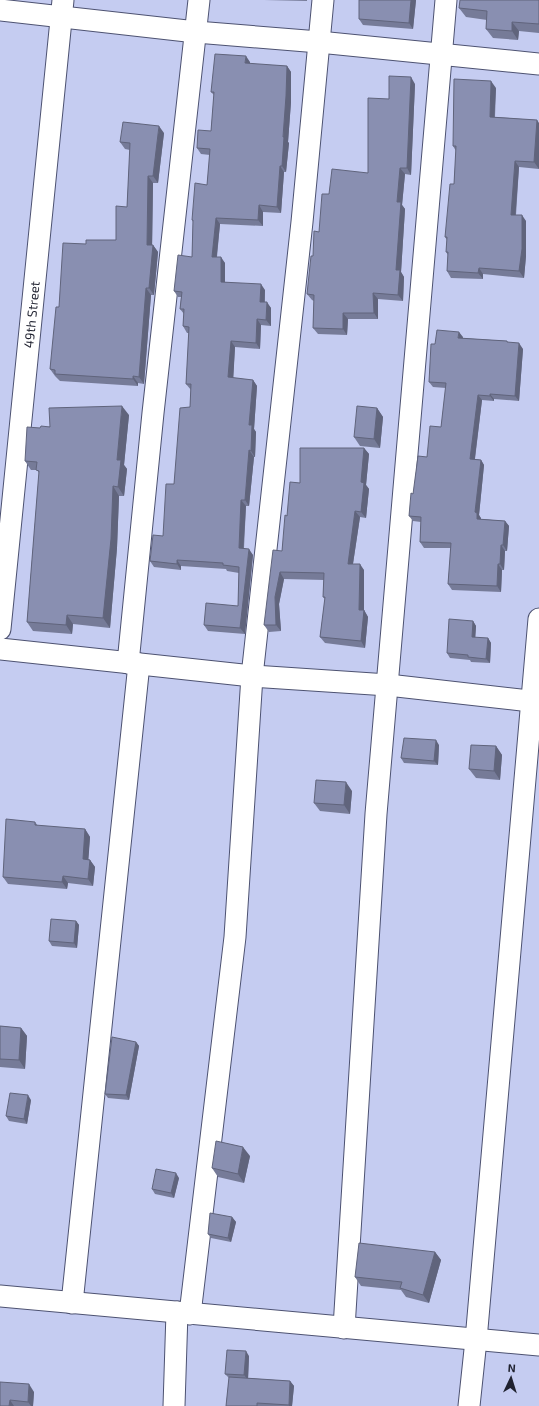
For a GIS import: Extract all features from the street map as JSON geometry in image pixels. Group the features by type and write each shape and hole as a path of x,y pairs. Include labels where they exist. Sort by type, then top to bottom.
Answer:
{"street":[{"path":"72,1303 133,663 153,413 199,0"},
{"path":"174,1406 183,1313 235,937 252,676 302,230 323,0"},
{"path":"344,1328 376,814 430,198 440,54 446,0"},
{"path":"0,10 63,9 196,32 319,42 539,64"},
{"name":"49th Street","path":"0,629 63,9"},
{"path":"469,1406 535,702 539,619"},
{"path":"0,649 252,676 388,685 535,702"},
{"path":"0,1296 539,1345"}],"building":[{"path":"359,0 411,0 409,23 359,19"},
{"path":"460,0 539,0 539,24 512,22 512,31 486,29 487,11 459,8"},
{"path":"215,54 246,56 245,63 287,66 282,166 280,166 277,207 259,205 258,220 216,218 212,257 221,257 221,282 261,284 260,302 267,302 266,320 257,319 256,343 231,341 228,377 253,380 249,425 252,425 251,451 249,450 245,500 241,500 239,548 249,549 240,628 204,625 206,603 238,606 239,567 223,565 223,563 177,560 177,564 150,561 153,535 163,536 166,484 174,484 180,408 190,407 191,384 186,384 189,327 183,326 184,309 180,309 182,292 174,291 178,255 192,257 192,220 195,183 207,185 210,149 197,148 198,130 211,131 214,92 211,92"},
{"path":"389,76 411,77 407,168 400,168 397,202 401,202 396,270 400,270 398,295 373,293 374,313 343,313 343,329 313,328 314,295 307,294 311,256 313,256 314,231 319,232 322,194 329,194 332,169 368,173 368,98 389,99"},
{"path":"454,79 491,81 490,117 537,120 534,162 515,161 511,215 522,215 522,249 519,271 479,268 478,273 447,271 448,252 446,252 447,237 445,237 450,184 454,184 456,146 453,146"},
{"path":"123,122 159,126 153,176 148,176 147,245 153,245 149,288 146,288 139,377 133,376 133,379 55,374 55,370 50,369 56,307 59,307 63,243 86,244 86,240 116,240 116,206 127,207 130,143 120,142"},
{"path":"437,330 459,332 458,338 519,343 515,396 490,394 490,396 478,395 470,459 481,460 475,512 477,513 477,519 505,521 503,545 501,545 500,564 498,564 497,586 448,584 451,543 420,542 421,517 409,516 411,493 413,494 418,456 427,457 430,426 441,427 446,383 429,382 431,344 435,344"},
{"path":"122,406 117,460 121,460 118,487 113,486 111,539 103,618 67,615 66,625 27,622 39,471 36,470 37,462 25,461 27,427 50,427 49,408"},
{"path":"357,406 377,408 374,439 354,437"},
{"path":"300,448 364,448 361,482 364,483 361,512 355,511 348,564 360,564 359,610 364,610 361,641 320,637 325,597 323,597 324,573 280,572 275,597 276,625 264,625 273,550 282,551 290,482 300,483"},
{"path":"449,619 473,621 472,637 488,638 486,659 468,657 468,655 447,653"},
{"path":"404,738 436,740 434,761 401,758"},
{"path":"471,745 496,746 494,771 469,769"},
{"path":"316,780 346,782 344,805 314,803"},
{"path":"6,819 35,822 35,825 85,829 83,859 90,860 88,879 63,876 62,882 3,877"},
{"path":"51,919 76,921 74,943 49,941"},
{"path":"0,1026 21,1028 19,1060 0,1059"},
{"path":"112,1037 136,1042 126,1095 105,1094"},
{"path":"10,1093 28,1095 24,1119 6,1116"},
{"path":"216,1141 243,1147 238,1174 212,1168"},
{"path":"156,1169 176,1173 171,1193 152,1189"},
{"path":"210,1213 232,1217 228,1238 208,1234"},
{"path":"359,1243 435,1252 423,1295 400,1288 402,1282 355,1277"},
{"path":"227,1350 246,1351 244,1375 225,1374"},
{"path":"229,1377 290,1381 289,1405 257,1403 257,1406 226,1406"},
{"path":"0,1382 29,1384 28,1402 10,1400 9,1406 0,1406"}]}
